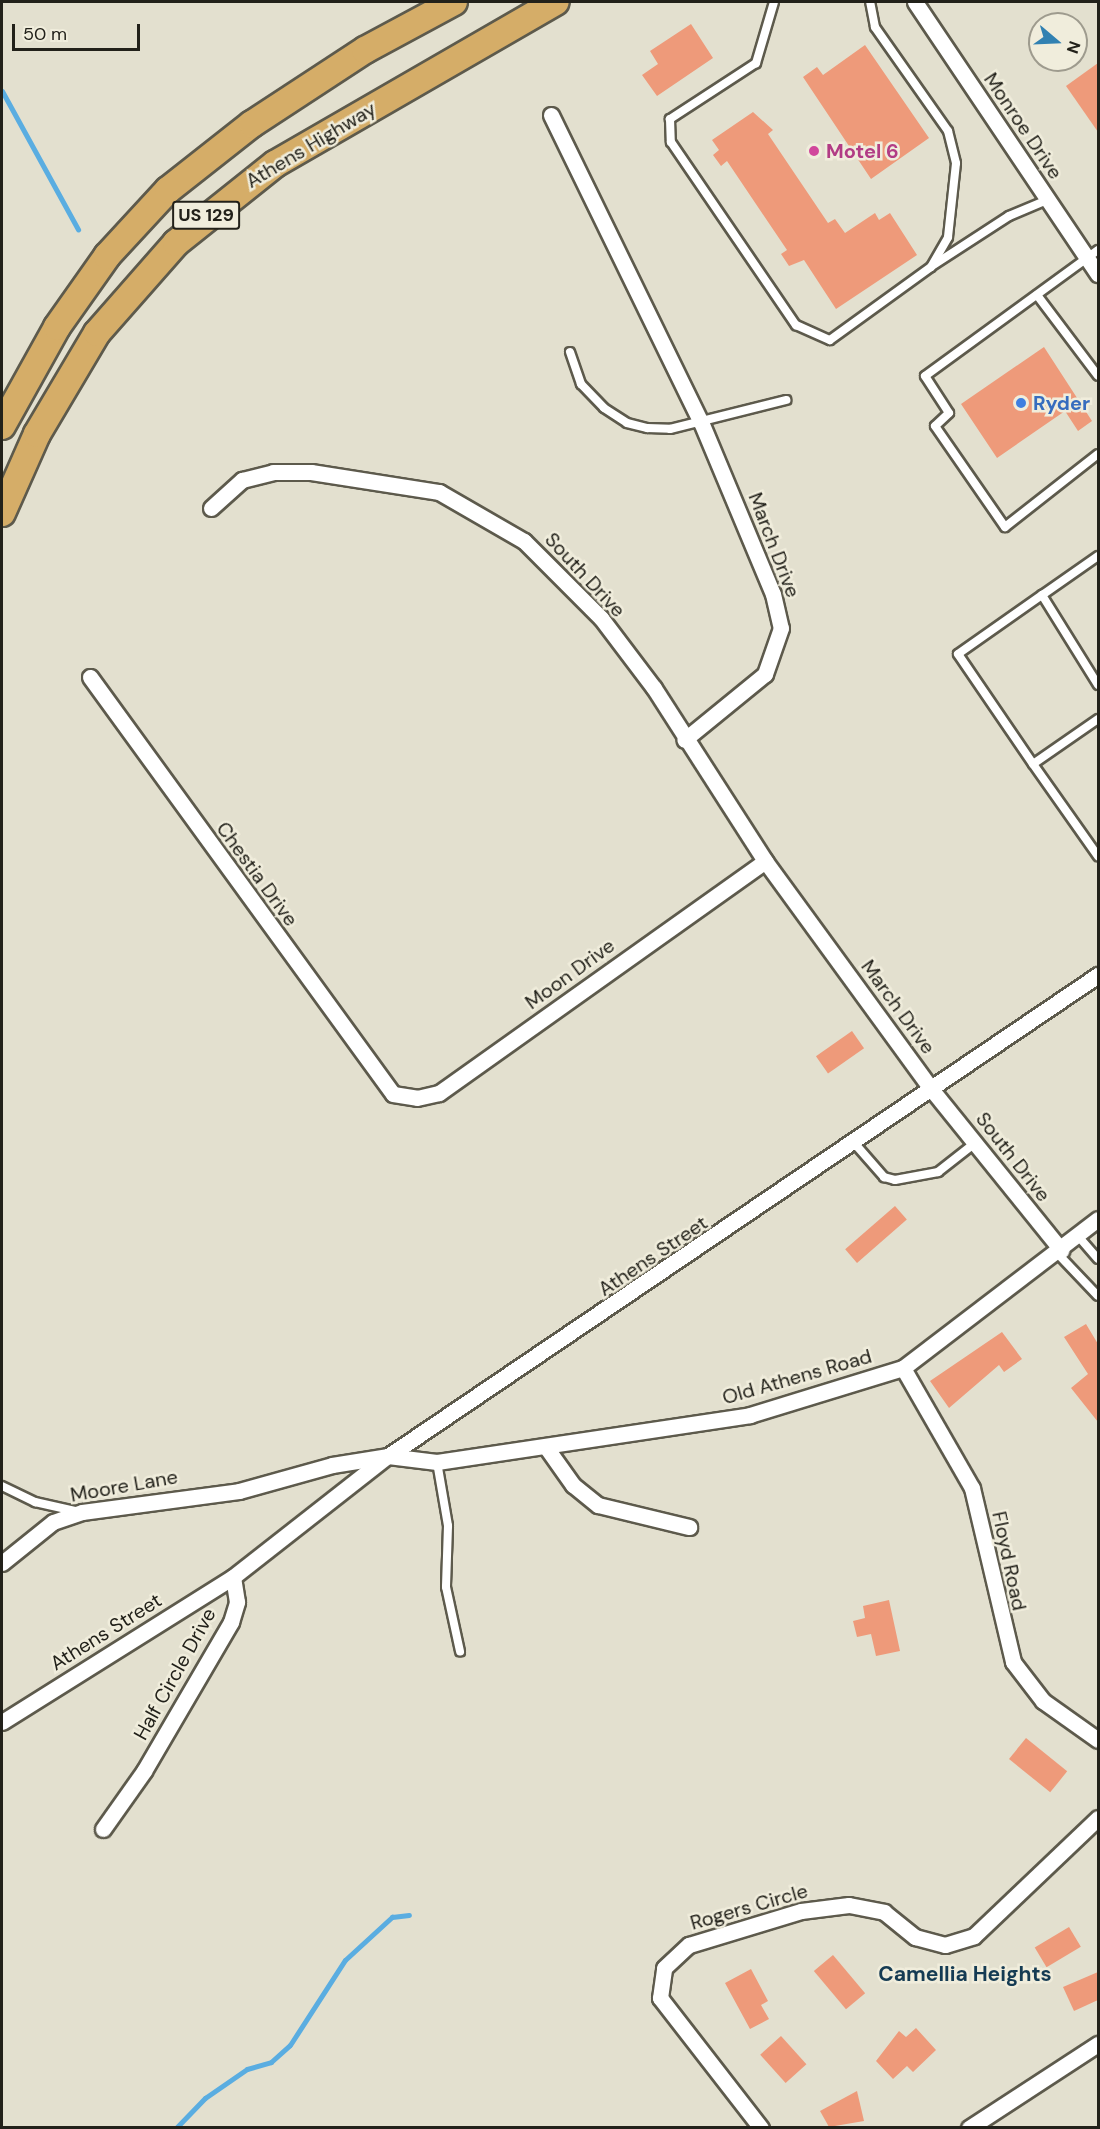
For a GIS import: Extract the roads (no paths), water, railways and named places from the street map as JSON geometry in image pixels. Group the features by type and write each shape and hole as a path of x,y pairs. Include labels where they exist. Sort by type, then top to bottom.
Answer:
{"highway":[{"name":"US 129","path":"2,426 63,318 108,256 168,190 252,124 365,50 454,2"},
{"name":"Athens Highway","path":"2,513 37,434 97,333 176,243 275,164 556,2"}],"street":[{"name":"Monroe Drive","path":"915,2 1047,200 1093,254 1098,274"},
{"name":"March Drive","path":"551,115 701,422 773,594 781,628 765,674 684,740 765,861 932,1090"},
{"name":"South Drive","path":"211,508 242,480 273,472 381,482 439,492 458,501 524,541 562,574 654,688 684,740"},
{"name":"Chestia Drive","path":"90,677 393,1094"},
{"name":"Moon Drive","path":"393,1094 417,1098 439,1093 765,861"},
{"name":"Athens Street","path":"197,1495 239,1491 332,1465 388,1456 856,1144 1098,975"},
{"name":"South Drive","path":"932,1090 1059,1252"},
{"name":"Old Athens Road","path":"388,1456 437,1462 750,1415 903,1368 1059,1252 1098,1219"},
{"name":"Floyd Road","path":"903,1368 972,1488 1013,1662 1043,1701 1098,1740"},
{"path":"546,1447 573,1485 598,1505 688,1527"},
{"path":"233,1577 388,1456"},
{"name":"Moore Lane","path":"2,1563 53,1522 82,1512 197,1495"},
{"name":"Athens Street","path":"2,1722 233,1577"},
{"name":"Half Circle Drive","path":"103,1829 216,1651 237,1602 233,1577"},
{"name":"Rogers Circle","path":"761,2127 660,1998 664,1968 689,1945 801,1911 849,1905 884,1912 915,1937 945,1945 974,1936 1098,1818"},
{"path":"969,2127 1098,2044"}],"lane":[{"path":"774,2 756,63 670,118 671,142 796,325 830,340 931,267 1009,216 1047,200"},
{"path":"867,2 875,27 948,131 956,163 948,237 931,267"},
{"path":"1093,254 925,376 950,413 935,426 1005,527 1098,454"},
{"path":"1037,295 1098,376"},
{"path":"570,352 581,384 627,423 670,429 786,400"},
{"path":"1098,556 958,654 1098,856"},
{"path":"1042,595 1098,685"},
{"path":"1033,764 1098,719"},
{"path":"856,1144 884,1177 895,1180 938,1172 975,1143"},
{"path":"1078,1236 1098,1259"},
{"path":"1059,1252 1097,1292"},
{"path":"437,1462 448,1526 446,1587 460,1651"},
{"path":"2,1486 35,1502 82,1512"}],"waterway":[{"path":"2,91 78,229"},
{"path":"176,2128 205,2098 247,2069 271,2062 290,2045 345,1960 392,1917 409,1915"}],"place":[{"name":"Motel 6","path":"814,151"},
{"name":"Ryder","path":"1021,403"}],"district":[{"name":"Camellia Heights","path":"965,1974"}]}
